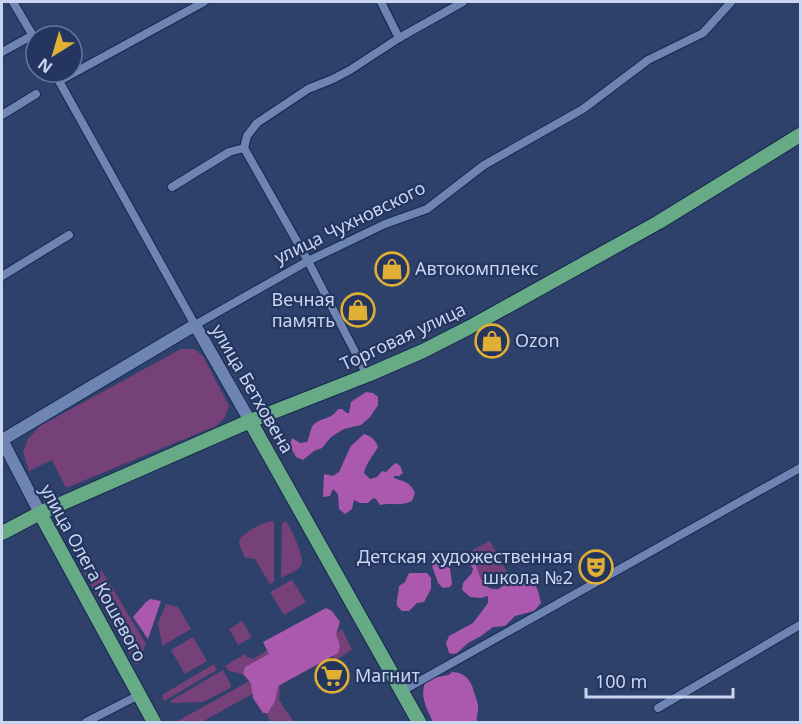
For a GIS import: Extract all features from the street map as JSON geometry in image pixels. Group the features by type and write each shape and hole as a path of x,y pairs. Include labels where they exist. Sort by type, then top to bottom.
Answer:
{"main road":[{"name":"Торговая улица","path":"2,533 40,513 250,422 423,351 659,222 801,135"},
{"name":"улица Бетховена","path":"250,422 419,723"},
{"name":"улица Олега Кошевого","path":"40,513 154,723"}],"street":[{"path":"13,2 26,24"},
{"path":"84,67 204,2"},
{"path":"381,2 399,38"},
{"path":"367,375 308,261 244,148 247,136 257,123 308,89 351,70 399,38 463,2"},
{"name":"улица Чухновского","path":"2,440 195,325 308,261 384,224 427,209 484,165 583,109 648,60 704,33 731,2"},
{"path":"2,52 24,42"},
{"name":"улица Бетховена","path":"61,84 250,422"},
{"path":"2,115 36,94"},
{"path":"172,187 229,152 244,148"},
{"path":"2,276 69,235"},
{"name":"улица Олега Кошевого","path":"2,440 40,513"},
{"path":"402,692 801,468"},
{"path":"658,708 801,625"},
{"path":"86,723 139,695"}],"shaded area":[{"path":"181,349 194,349 203,356 229,406 225,417 216,426 66,488 52,460 29,471 23,452 28,439 40,426"},
{"path":"366,392 378,397 378,405 370,417 361,425 344,429 331,437 322,448 303,460 296,457 290,446 292,438 300,443 307,442 315,424 338,409 349,413 351,402"},
{"path":"364,434 373,439 378,447 364,473 370,479 377,477 382,471 386,472 397,463 403,473 394,478 411,487 415,493 412,501 404,504 380,505 373,498 368,503 354,500 352,509 345,514 339,509 338,494 333,489 330,496 323,497 324,474 333,476 339,472 351,446"},
{"path":"274,521 274,582 270,584 255,559 245,558 239,544 240,538 252,529"},
{"path":"286,521 297,543 302,561 297,569 281,578 282,523"},
{"path":"490,541 509,576 486,588 467,553"},
{"path":"440,553 452,558 450,587 443,588 438,583 431,563"},
{"path":"472,553 480,577 489,588 499,589 512,577 525,574 537,588 541,603 534,611 515,616 505,626 493,627 453,654 449,653 446,643 449,636 473,623 488,603 488,596 470,597 462,590 463,583 472,573 473,569 467,560 469,554"},
{"path":"81,562 89,578 102,571 146,644 138,664 136,665 79,564"},
{"path":"409,573 427,573 431,578 431,589 424,602 417,603 409,611 402,611 397,606 399,586 405,582"},
{"path":"292,580 306,602 284,615 270,592"},
{"path":"150,599 161,601 148,639 133,617"},
{"path":"166,604 178,607 191,629 162,646 158,623"},
{"path":"326,608 332,611 340,622 336,634 340,646 338,653 278,686 275,701 268,713 263,713 253,698 251,683 243,674 245,667 269,654 263,642"},
{"path":"242,621 252,637 238,645 229,629"},
{"path":"342,629 352,650 335,660 333,656 280,685 279,700 294,722 271,722 254,693 202,722 176,722"},
{"path":"286,634 251,676 229,671 225,666 245,654 253,659 266,651 268,645"},
{"path":"193,637 207,661 185,674 171,650"},
{"path":"214,664 217,670 164,701 162,695"},
{"path":"223,670 231,685 230,688 203,702 171,703 170,701"},
{"path":"452,672 466,677 471,684 478,705 477,722 433,722 424,701 424,685 427,679 449,675"}],"place":[{"name":"Автокомплекс","path":"392,269"},
{"name":"Вечная память","path":"358,310"},
{"name":"Ozon","path":"492,341"},
{"name":"Детская художественная школа №2","path":"596,567"},
{"name":"Магнит","path":"332,676"}]}
